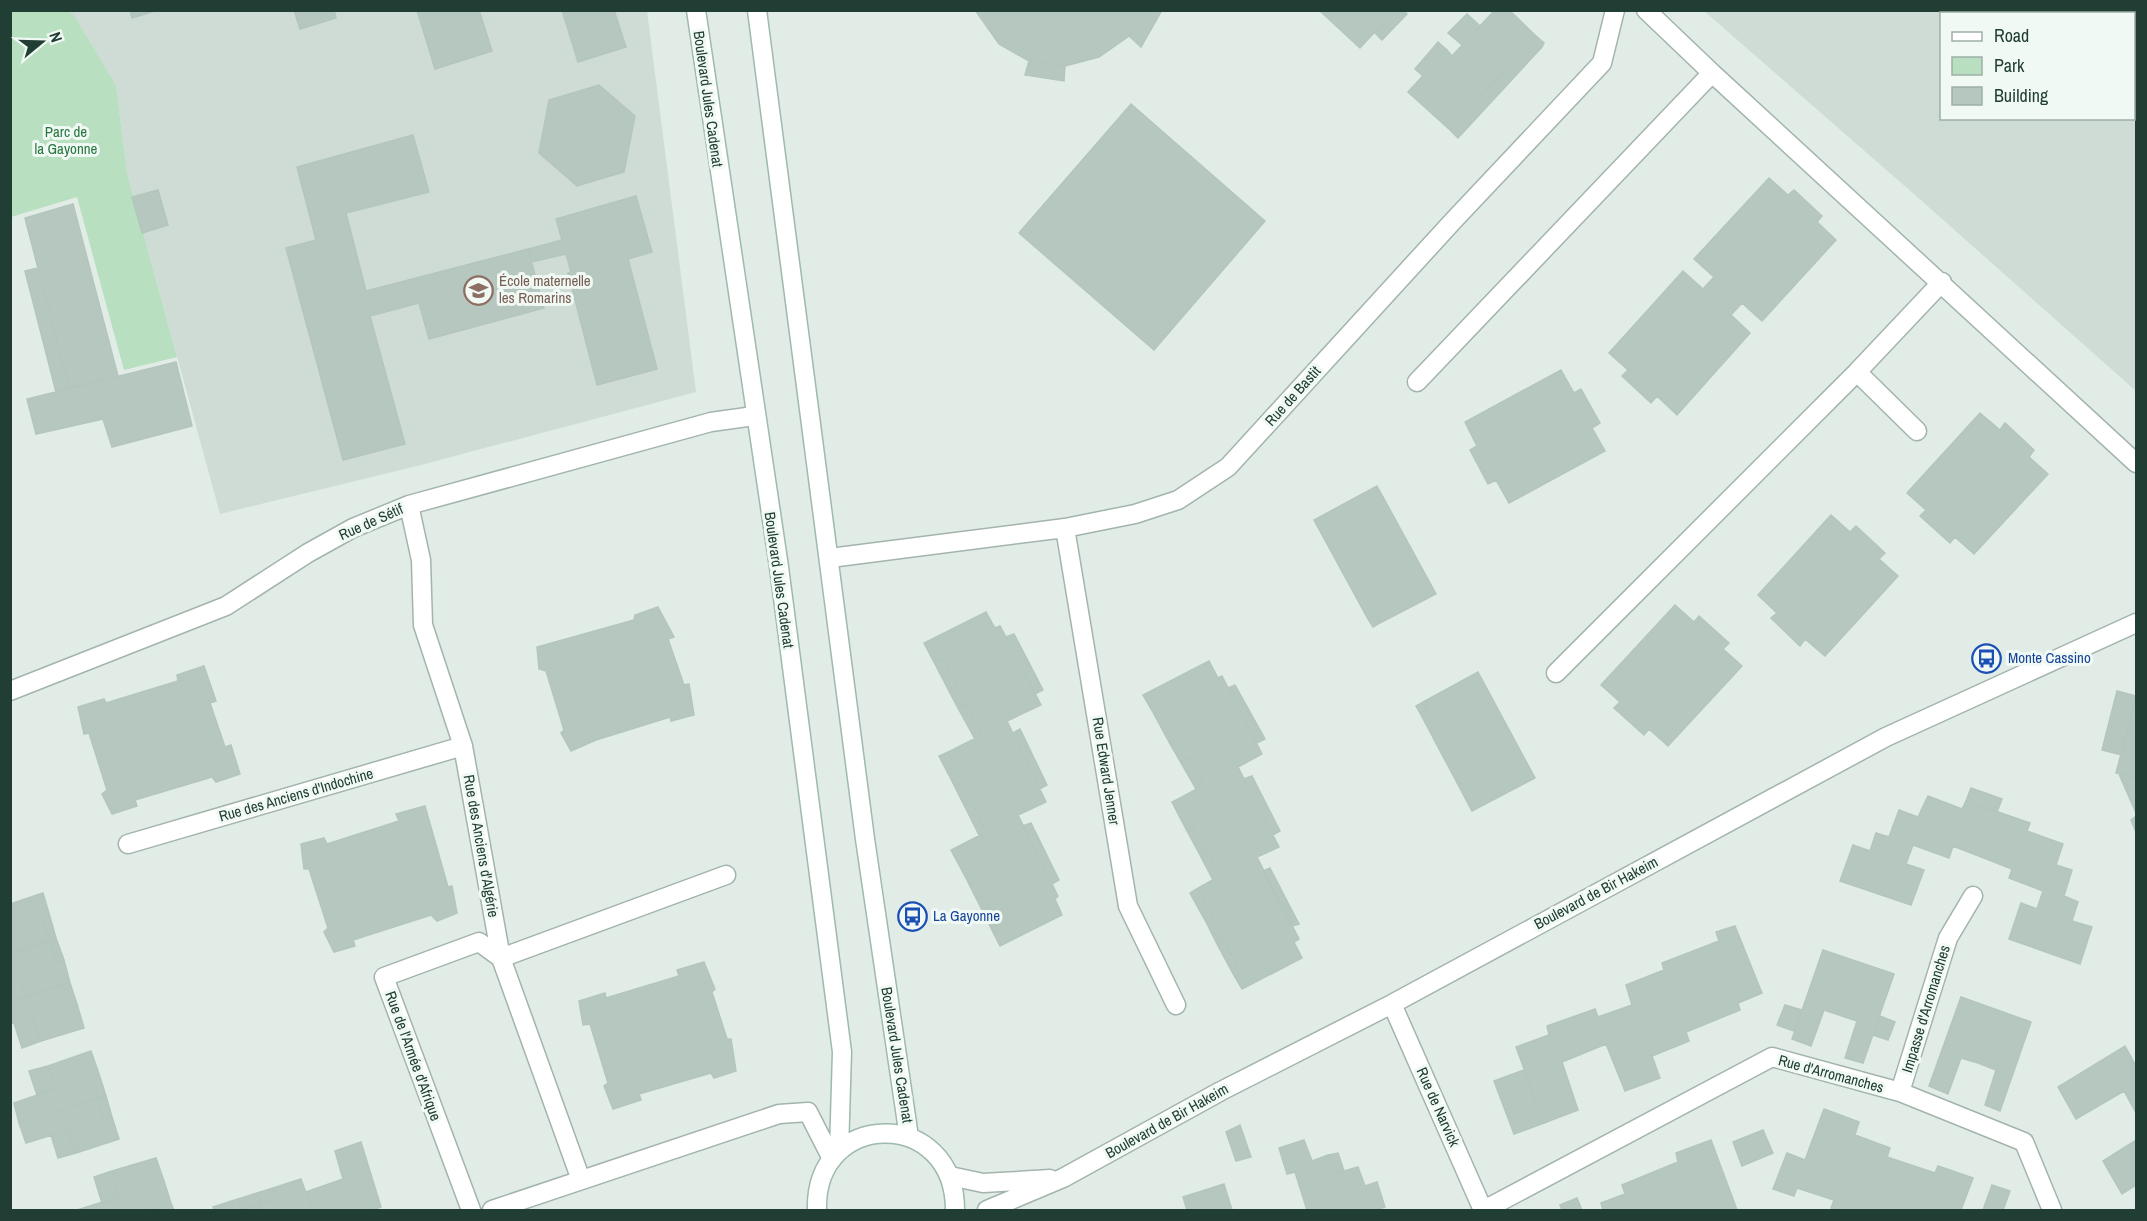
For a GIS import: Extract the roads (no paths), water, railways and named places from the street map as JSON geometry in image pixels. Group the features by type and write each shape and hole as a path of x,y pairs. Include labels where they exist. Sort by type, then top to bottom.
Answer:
{"street":[{"name":"Boulevard Jules Cadenat","path":"696,10 754,416 779,567 842,1052 836,1155"},
{"name":"Boulevard Jules Cadenat","path":"757,10 865,839 909,1137"},
{"name":"Rue de Bastit","path":"830,558 1065,528 1135,514 1178,500 1228,467 1602,63 1616,10"},
{"path":"1646,10 2136,464"},
{"path":"1417,382 1712,73"},
{"path":"1556,673 1857,372 1942,282"},
{"path":"1857,372 1917,431"},
{"name":"Rue de Sétif","path":"10,691 226,606 308,553 353,528 410,505 711,422 754,416"},
{"name":"Rue des Anciens d'Algérie","path":"410,505 421,560 423,625 463,746 501,958 581,1180"},
{"name":"Rue Edward Jenner","path":"1065,528 1128,906 1176,1005"},
{"name":"Boulevard de Bir Hakeim","path":"987,1210 1063,1178 1221,1090 1392,1004 1886,737 2136,623"},
{"name":"Rue des Anciens d'Indochine","path":"128,844 463,746"},
{"path":"501,958 726,875"},
{"name":"Impasse d'Arromanches","path":"1900,1092 1948,938 1973,896"},
{"name":"Rue de l'Armée d'Afrique","path":"471,1210 384,977 479,942 501,958"},
{"name":"Rue de Narvick","path":"1392,1004 1484,1210"},
{"name":"Rue d'Arromanches","path":"1484,1210 1772,1058 1900,1092 2024,1142 2052,1210"},
{"path":"492,1210 779,1114 808,1113 836,1155"},
{"path":"817,1210 819,1184 836,1155 861,1137 891,1133 909,1137 934,1152 950,1176 955,1193 955,1210"},
{"name":"Boulevard de Bir Hakeim","path":"950,1176 983,1183 1063,1178"}],"place":[{"name":"École maternelle les Romarins","path":"478,290"},
{"name":"Monte Cassino","path":"1987,658"},
{"name":"La Gayonne","path":"912,916"}],"park label":[{"name":"Parc de la Gayonne","path":"66,140"}]}
